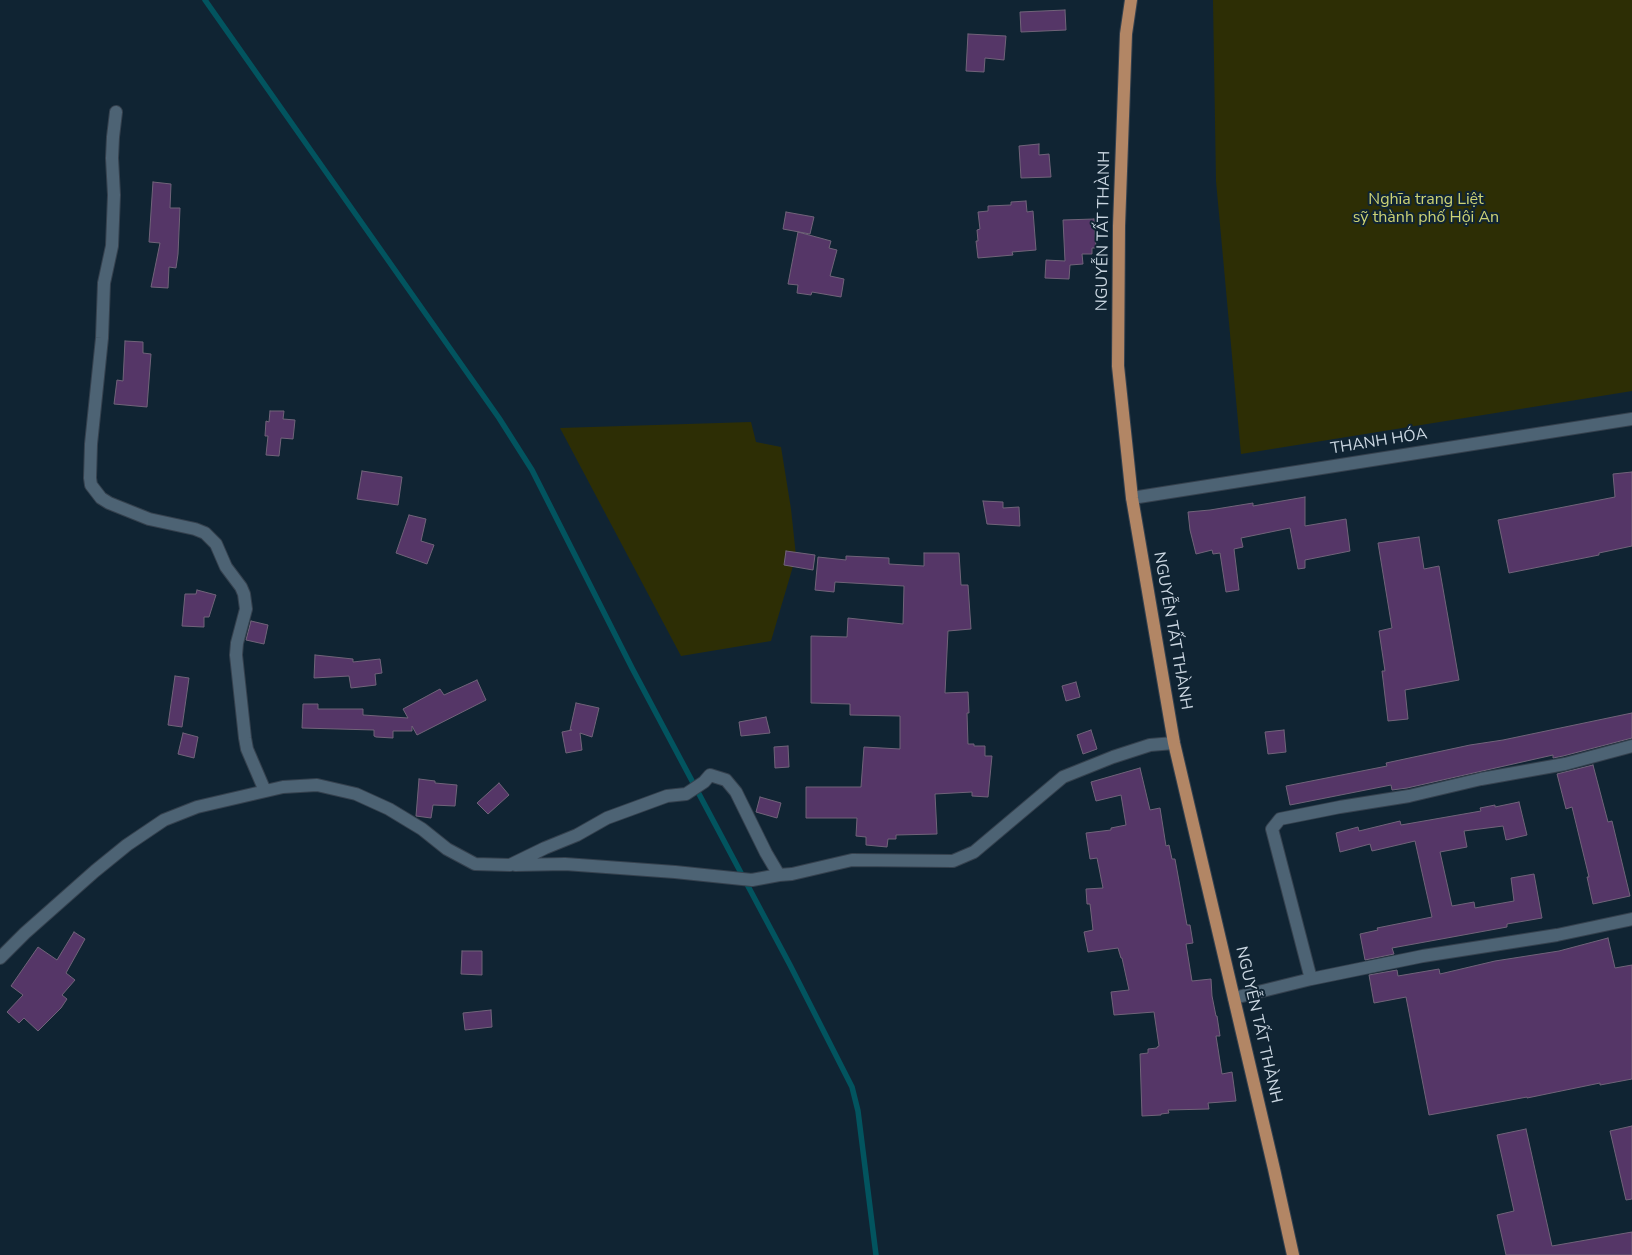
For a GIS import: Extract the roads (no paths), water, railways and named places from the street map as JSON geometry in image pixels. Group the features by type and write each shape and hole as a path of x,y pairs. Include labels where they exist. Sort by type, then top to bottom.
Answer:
{"main road":[{"name":"NGUYỄN TẤT THÀNH","path":"1130,0 1126,34 1119,226 1118,366 1132,498 1174,743 1293,1255"}],"street":[{"path":"116,112 112,151 114,195 112,246 104,283 102,338 91,444 91,485 101,498 149,519 205,533 216,544 226,567 241,587 246,609 237,643 236,655 245,738 247,749 266,791"},
{"name":"THANH HÓA","path":"1132,498 1632,419"},
{"path":"0,958 25,933 95,871 127,845 164,820 197,807 283,787 317,785 356,794 389,809 422,829 447,849 475,864 565,864 752,880 792,874 852,860 953,860 974,852 1063,778 1113,756 1150,745 1174,743"},
{"path":"1310,980 1272,829 1280,819 1340,806 1410,796 1481,779 1565,764 1632,746"},
{"path":"510,865 577,835 607,818 666,796 686,794 704,782 710,775 726,780 736,792 779,875"},
{"path":"1234,998 1423,956 1557,935 1632,919"}],"waterway":[{"path":"205,0 499,418 532,470 632,668 790,965 852,1087 858,1111 876,1255"}],"park label":[{"name":"Nghĩa trang Liệt sỹ thành phố Hội An","path":"1426,209"}]}
